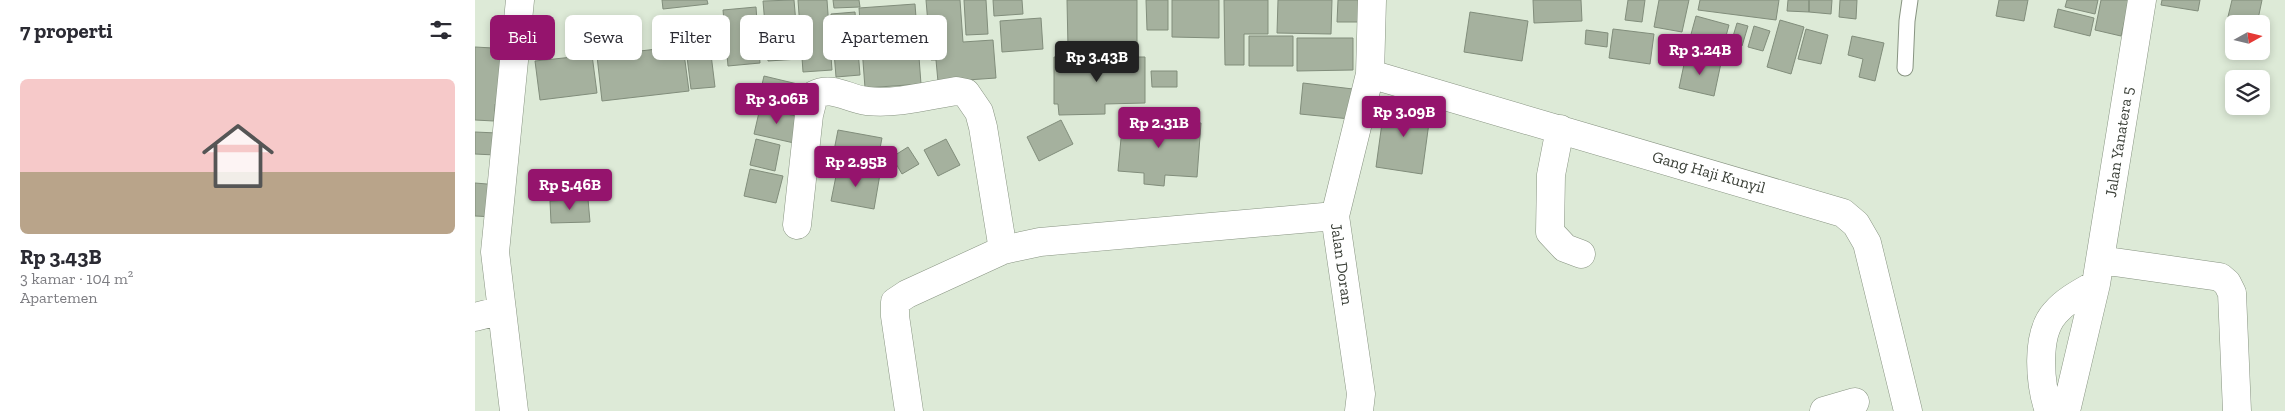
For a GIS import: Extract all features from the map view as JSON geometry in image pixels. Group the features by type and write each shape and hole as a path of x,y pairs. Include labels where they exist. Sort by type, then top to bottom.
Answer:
{"street":[{"path":"514,411 495,252 520,0"},
{"name":"Jalan Doran","path":"1359,411 1361,394 1335,216 1370,74 1372,0"},
{"name":"Jalan Yanatera 5","path":"2066,411 2098,272 2142,0"},
{"name":"Gang Haji Kunyil","path":"1370,74 1823,205 1843,213 1856,224 1867,242 1908,411"},
{"path":"797,225 809,116 815,95 822,91 834,91 863,101 888,102 956,91 966,93 979,112 1003,250"},
{"path":"1561,130 1551,175 1550,232 1565,248 1581,254"},
{"path":"909,411 895,316 895,302 907,294 1003,250 1041,242 1335,216"},
{"path":"2049,411 2041,360 2042,341 2046,326 2054,314 2098,272 2220,277 2227,283 2232,293 2237,411"},
{"path":"475,317 501,310"},
{"path":"1824,411 1855,402"}],"lane":[{"path":"1905,68 1910,0"}],"building":[{"path":"662,0 707,0 708,4 663,9"},
{"path":"794,0 795,15 764,15 763,1"},
{"path":"798,0 827,0 828,15 823,15 823,60 831,60 832,70 803,72 802,60 813,60 813,15 799,15"},
{"path":"833,0 859,0 860,7 834,8"},
{"path":"926,0 960,0 963,42 993,40 996,78 938,82 936,60 947,60 947,15 927,15"},
{"path":"964,0 986,0 988,34 966,35"},
{"path":"993,0 1022,0 1023,14 994,16"},
{"path":"1067,0 1137,0 1137,47 1068,48"},
{"path":"1146,0 1168,0 1168,30 1147,30"},
{"path":"1172,0 1219,0 1219,38 1172,37"},
{"path":"1224,0 1268,0 1268,34 1244,34 1244,65 1225,65"},
{"path":"1278,0 1332,0 1331,34 1277,33"},
{"path":"1338,0 1363,0 1363,22 1337,22"},
{"path":"1533,0 1581,0 1582,21 1534,23"},
{"path":"1628,0 1645,0 1642,22 1625,20"},
{"path":"1659,0 1689,0 1682,32 1654,27"},
{"path":"1700,0 1779,0 1776,20 1698,10"},
{"path":"1788,0 1809,0 1809,12 1787,11"},
{"path":"1809,0 1832,0 1831,14 1809,12"},
{"path":"1840,0 1857,0 1856,19 1839,17"},
{"path":"1999,0 2028,0 2024,21 1996,16"},
{"path":"2067,0 2098,0 2095,14 2065,7"},
{"path":"2101,0 2130,0 2121,36 2095,30"},
{"path":"2162,0 2200,0 2198,11 2161,5"},
{"path":"2232,0 2262,0 2259,15 2228,15"},
{"path":"915,4 916,15 860,15 859,8"},
{"path":"756,7 757,15 740,15 740,60 760,60 760,63 728,66 727,60 730,60 730,15 723,15 723,10"},
{"path":"2058,9 2094,18 2090,36 2054,27"},
{"path":"855,12 855,15 831,15"},
{"path":"1470,12 1528,21 1522,61 1464,52"},
{"path":"1696,16 1729,25 1720,58 1687,49"},
{"path":"1041,18 1043,49 1002,52 1000,21"},
{"path":"1780,20 1804,27 1791,74 1767,67"},
{"path":"1737,23 1748,26 1742,46 1731,43"},
{"path":"1754,26 1770,31 1763,51 1748,47"},
{"path":"1613,29 1654,34 1650,64 1609,58"},
{"path":"1806,29 1828,35 1821,64 1798,59"},
{"path":"1586,30 1608,33 1607,47 1585,44"},
{"path":"1249,36 1293,36 1293,66 1249,66"},
{"path":"1852,36 1884,43 1875,81 1859,77 1863,59 1848,55"},
{"path":"1297,38 1353,38 1353,70 1297,71"},
{"path":"475,47 490,48 490,60 510,60 508,105 495,104 494,121 475,120"},
{"path":"652,50 652,60 685,60 689,91 602,101 597,60 642,60 642,51"},
{"path":"1686,55 1721,63 1714,96 1679,88"},
{"path":"1054,57 1145,57 1145,103 1105,104 1105,114 1059,115 1058,104 1054,104"},
{"path":"555,59 593,60 597,93 540,100 535,61"},
{"path":"687,60 712,60 715,87 691,89"},
{"path":"835,60 859,60 860,75 836,77"},
{"path":"863,60 919,60 921,84 865,88"},
{"path":"1151,71 1177,71 1177,87 1152,87"},
{"path":"764,76 810,87 803,117 757,106"},
{"path":"1303,83 1353,89 1350,119 1300,114"},
{"path":"1385,101 1431,108 1422,174 1376,167"},
{"path":"760,108 800,117 794,143 754,134"},
{"path":"1123,117 1201,123 1197,177 1165,175 1164,186 1144,184 1144,173 1118,171"},
{"path":"1061,120 1073,144 1039,161 1027,137"},
{"path":"838,130 882,138 876,169 832,161"},
{"path":"475,132 497,133 495,155 475,154"},
{"path":"756,139 780,145 775,171 750,165"},
{"path":"946,139 960,165 938,176 924,150"},
{"path":"908,147 919,164 902,174 892,157"},
{"path":"838,166 880,174 874,209 831,201"},
{"path":"750,169 783,176 776,203 744,196"},
{"path":"475,183 499,185 496,217 475,216"},
{"path":"588,199 590,222 551,223 550,201"}]}
